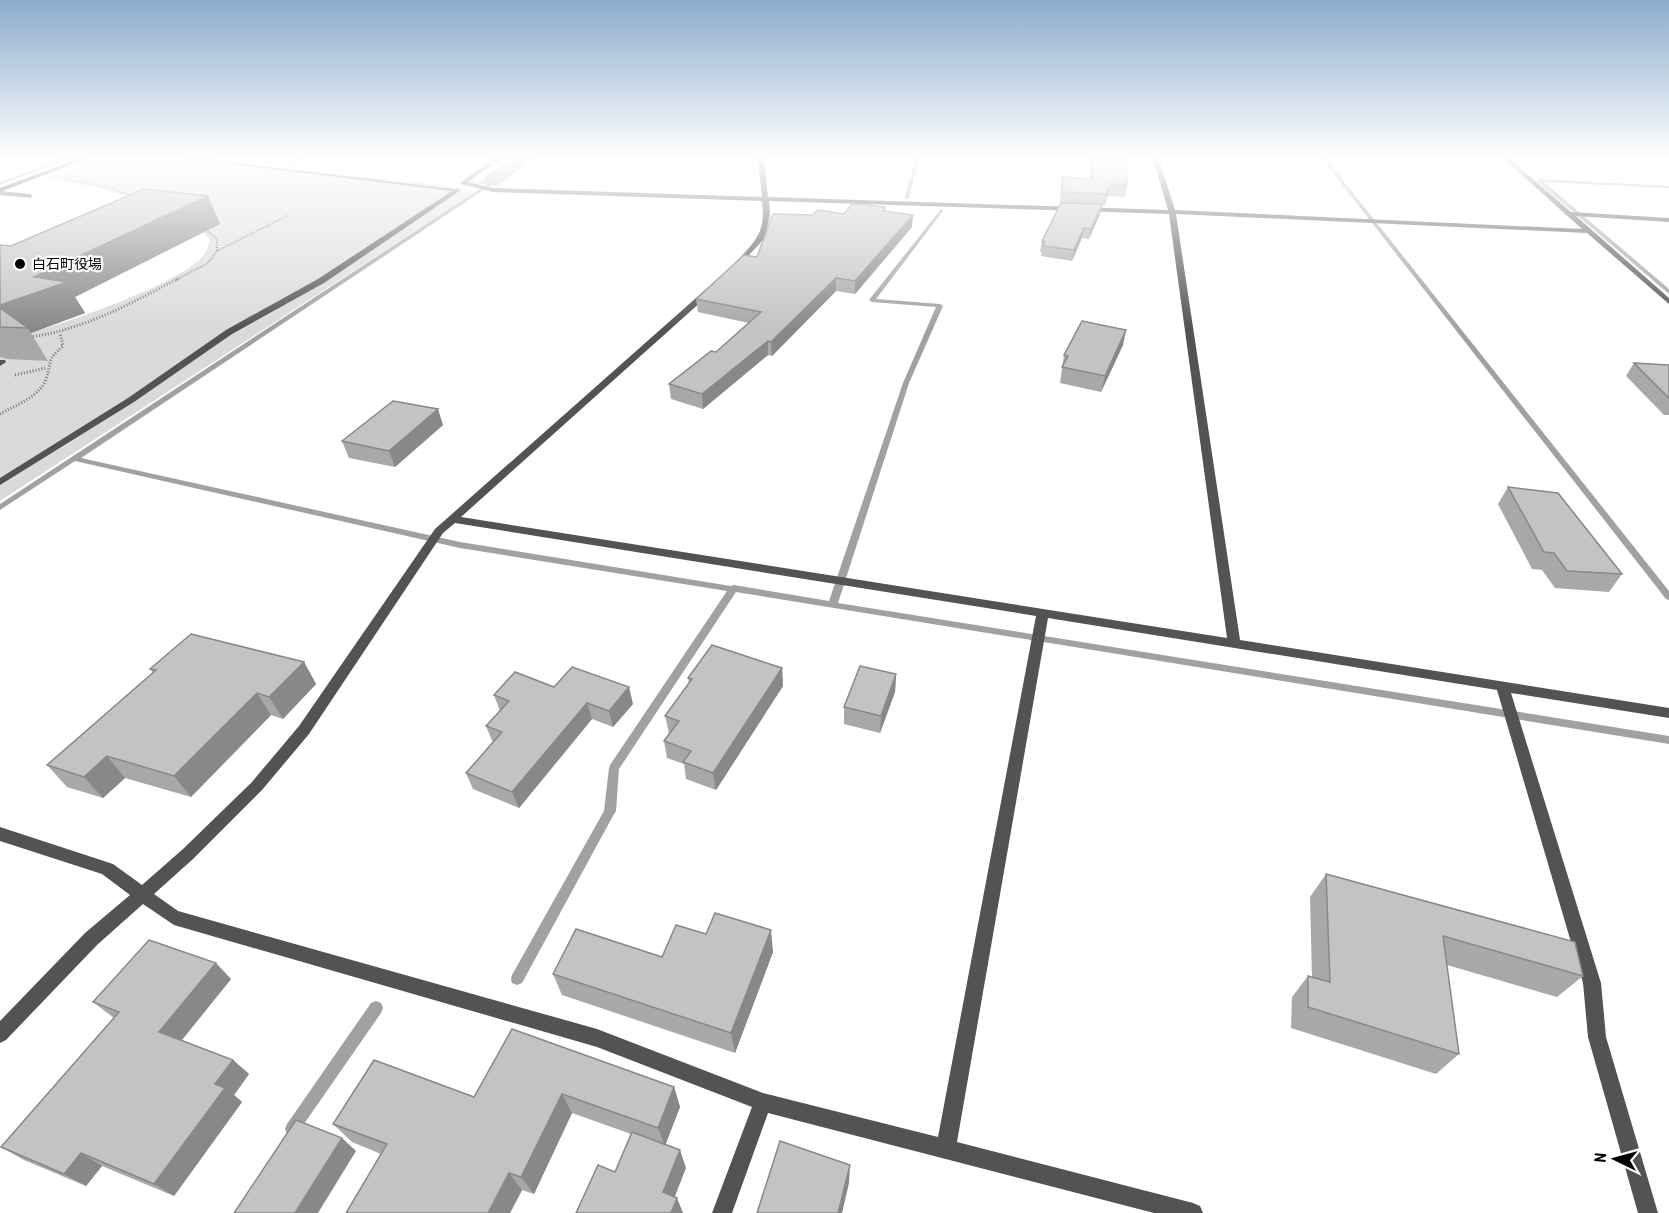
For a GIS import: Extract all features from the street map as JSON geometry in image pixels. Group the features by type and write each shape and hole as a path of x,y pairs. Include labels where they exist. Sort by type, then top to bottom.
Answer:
{"street":[{"path":"0,482 131,400 229,332 321,281 419,216"},
{"path":"728,275 762,238 767,216"},
{"path":"1173,216 1234,644"},
{"path":"1259,216 1588,231"},
{"path":"1574,216 1669,302"},
{"path":"1599,216 1669,220"},
{"path":"0,1034 91,939 188,854 249,793 304,730 439,531 720,282"},
{"path":"451,519 1669,713"},
{"path":"946,1147 1043,613"},
{"path":"1502,686 1592,983 1596,1037 1648,1213"},
{"path":"0,834 107,869 174,917 597,1038 764,1102 946,1147 1193,1213"},
{"path":"722,1213 764,1102"}],"path":[{"path":"27,337 60,333 146,296 208,263 217,251 288,216"},
{"path":"198,223 217,239 217,251"},
{"path":"0,414 33,395 46,381 49,359 63,346 60,333"},
{"path":"10,377 46,368"}],"shaded area":[{"path":"176,216 439,216 0,501 0,341 110,306 143,292 193,265 206,252 210,239"}],"building":[{"path":"82,216 166,216 34,277 67,282 0,305 0,245 11,246"},
{"path":"772,216 912,216 855,281 836,278 771,342 768,341 702,394 669,384 711,351 716,352 761,312 696,299 744,255 757,257"},
{"path":"1055,216 1097,216 1091,229 1084,228 1074,250 1043,246 1045,242 1042,241"},
{"path":"0,308 28,328 0,327"},
{"path":"1082,321 1126,330 1105,376 1062,367 1068,356 1064,355"},
{"path":"1634,363 1669,365 1669,398"},
{"path":"393,401 438,409 389,451 342,441"},
{"path":"1508,487 1558,493 1622,574 1567,571 1554,553 1544,552"},
{"path":"191,634 304,662 269,697 257,693 174,776 107,756 84,777 47,765 156,670 150,669"},
{"path":"712,645 782,668 713,773 683,762 691,751 664,741 679,721 665,716 692,679 688,678"},
{"path":"860,666 896,674 881,716 844,707"},
{"path":"572,667 629,687 609,711 587,703 512,792 466,773 502,732 486,726 509,701 494,695 515,672 554,687"},
{"path":"1326,874 1575,942 1583,976 1443,936 1459,1054 1308,1007 1308,976 1330,982"},
{"path":"715,913 771,930 731,1033 553,974 576,929 662,957 676,925 706,934"},
{"path":"149,940 216,963 159,1032 233,1060 215,1084 225,1088 154,1184 81,1153 64,1174 1,1147 119,1012 93,1002"},
{"path":"512,1029 674,1087 658,1128 562,1094 521,1177 509,1173 488,1213 346,1213 387,1144 333,1124 374,1060 474,1097"},
{"path":"296,1120 342,1138 295,1213 234,1213"},
{"path":"632,1132 680,1150 663,1192 677,1198 671,1213 576,1213 598,1165 615,1172"},
{"path":"780,1141 850,1165 838,1213 757,1213"}],"waterway":[{"path":"0,508 441,216"},
{"path":"833,604 906,383 940,306 872,300 937,216"},
{"path":"1369,216 1669,597"},
{"path":"1580,216 1669,292"},
{"path":"75,459 460,545 733,589"},
{"path":"517,979 610,811 614,768 733,589"},
{"path":"733,589 1669,740"},
{"path":"292,1129 376,1008"}],"place":[{"name":"白石町役場","path":"20,264"}]}
